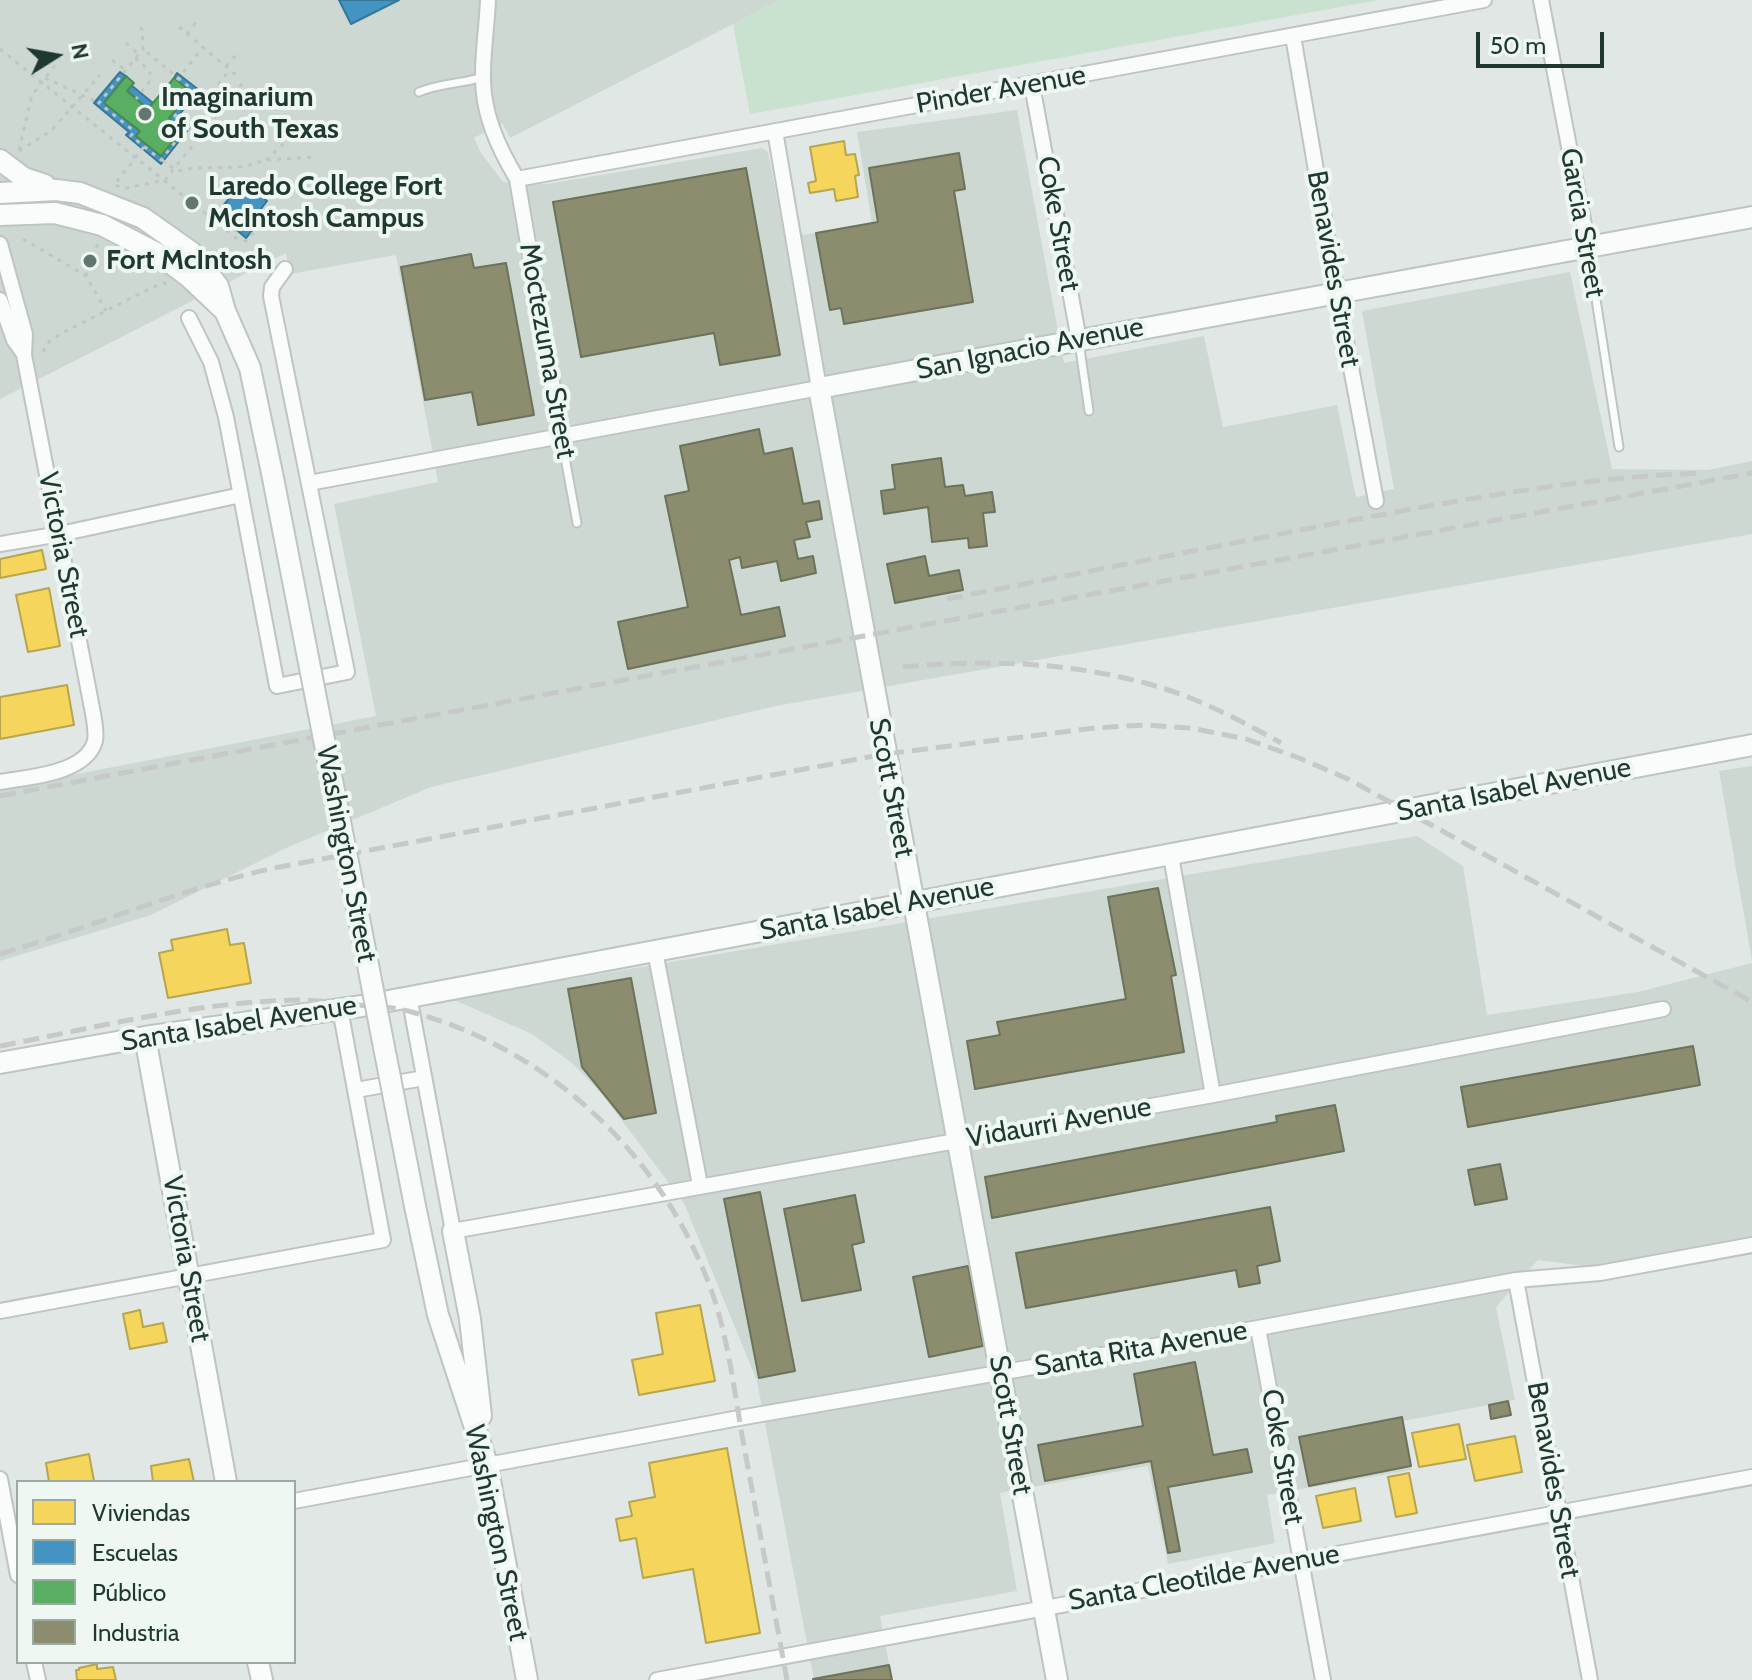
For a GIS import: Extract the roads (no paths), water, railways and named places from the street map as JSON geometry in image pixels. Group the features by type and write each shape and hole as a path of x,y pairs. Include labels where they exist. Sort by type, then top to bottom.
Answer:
{"main road":[{"path":"12,156 24,178 56,190"},
{"path":"0,193 56,190"},
{"name":"Washington Street","path":"56,190 80,193 143,218 191,252 218,286 225,311 250,368 438,1315 487,1464 527,1680"},
{"path":"0,215 55,213 102,225 160,255 225,311"},
{"name":"San Ignacio Avenue","path":"819,388 1752,217"},
{"name":"Scott Street","path":"819,388 1057,1680"},
{"name":"Santa Isabel Avenue","path":"0,1063 145,1037 340,1009 1752,745"},
{"name":"Victoria Street","path":"145,1037 226,1480"},
{"path":"453,1231 470,1319 487,1464"}],"street":[{"name":"Moctezuma Street","path":"488,0 483,77 492,131 517,179 561,436"},
{"name":"Pinder Avenue","path":"517,179 1484,0"},
{"name":"Garcia Street","path":"1541,0 1588,246"},
{"name":"Benavides Street","path":"1293,36 1376,501"},
{"name":"Coke Street","path":"1032,85 1079,340"},
{"name":"Scott Street","path":"775,131 819,388"},
{"name":"Victoria Street","path":"0,244 25,334 24,355 96,738 89,754 61,771 0,782"},
{"path":"189,318 211,362 226,417 277,686 347,672 271,296 272,287 285,269"},
{"name":"Victoria Street","path":"0,300 14,340 24,355"},
{"name":"San Ignacio Avenue","path":"309,483 819,388"},
{"path":"0,544 241,495"},
{"path":"1171,856 1213,1095"},
{"path":"655,951 700,1185"},
{"path":"409,996 453,1231"},
{"path":"0,1311 383,1240 340,1009"},
{"name":"Vidaurri Avenue","path":"453,1231 1213,1095 1663,1009"},
{"path":"356,1090 424,1078"},
{"name":"Santa Rita Avenue","path":"296,1501 1538,1276 1600,1273 1752,1245"},
{"name":"Benavides Street","path":"1516,1280 1590,1680"},
{"name":"Coke Street","path":"1258,1328 1323,1680"},
{"name":"Santa Cleotilde Avenue","path":"657,1680 1752,1477"},
{"path":"0,1479 11,1555"}],"lane":[{"path":"419,92 435,85 468,82 483,77"},
{"name":"Garcia Street","path":"1588,246 1619,447"},
{"name":"Coke Street","path":"1079,340 1089,411"},
{"name":"Moctezuma Street","path":"561,436 577,523"}],"railway":[{"path":"947,599 1459,501 1603,480 1700,473"},
{"path":"0,796 1752,473"},
{"path":"903,667 1011,664 1083,670 1119,677 1188,697 1281,743"},
{"path":"0,954 204,886 274,868 885,754 1095,728 1145,725 1191,728 1246,739 1348,779 1752,1002"},
{"path":"0,1046 187,1010 263,1001 314,1000 412,1012 463,1030 512,1053 557,1083 597,1117 634,1156 666,1198 692,1245 713,1295 730,1364 787,1680"}],"place":[{"name":"Imaginarium of South Texas","path":"145,114"},
{"name":"Laredo College Fort McIntosh Campus","path":"192,203"},
{"name":"Fort McIntosh","path":"90,261"}]}
